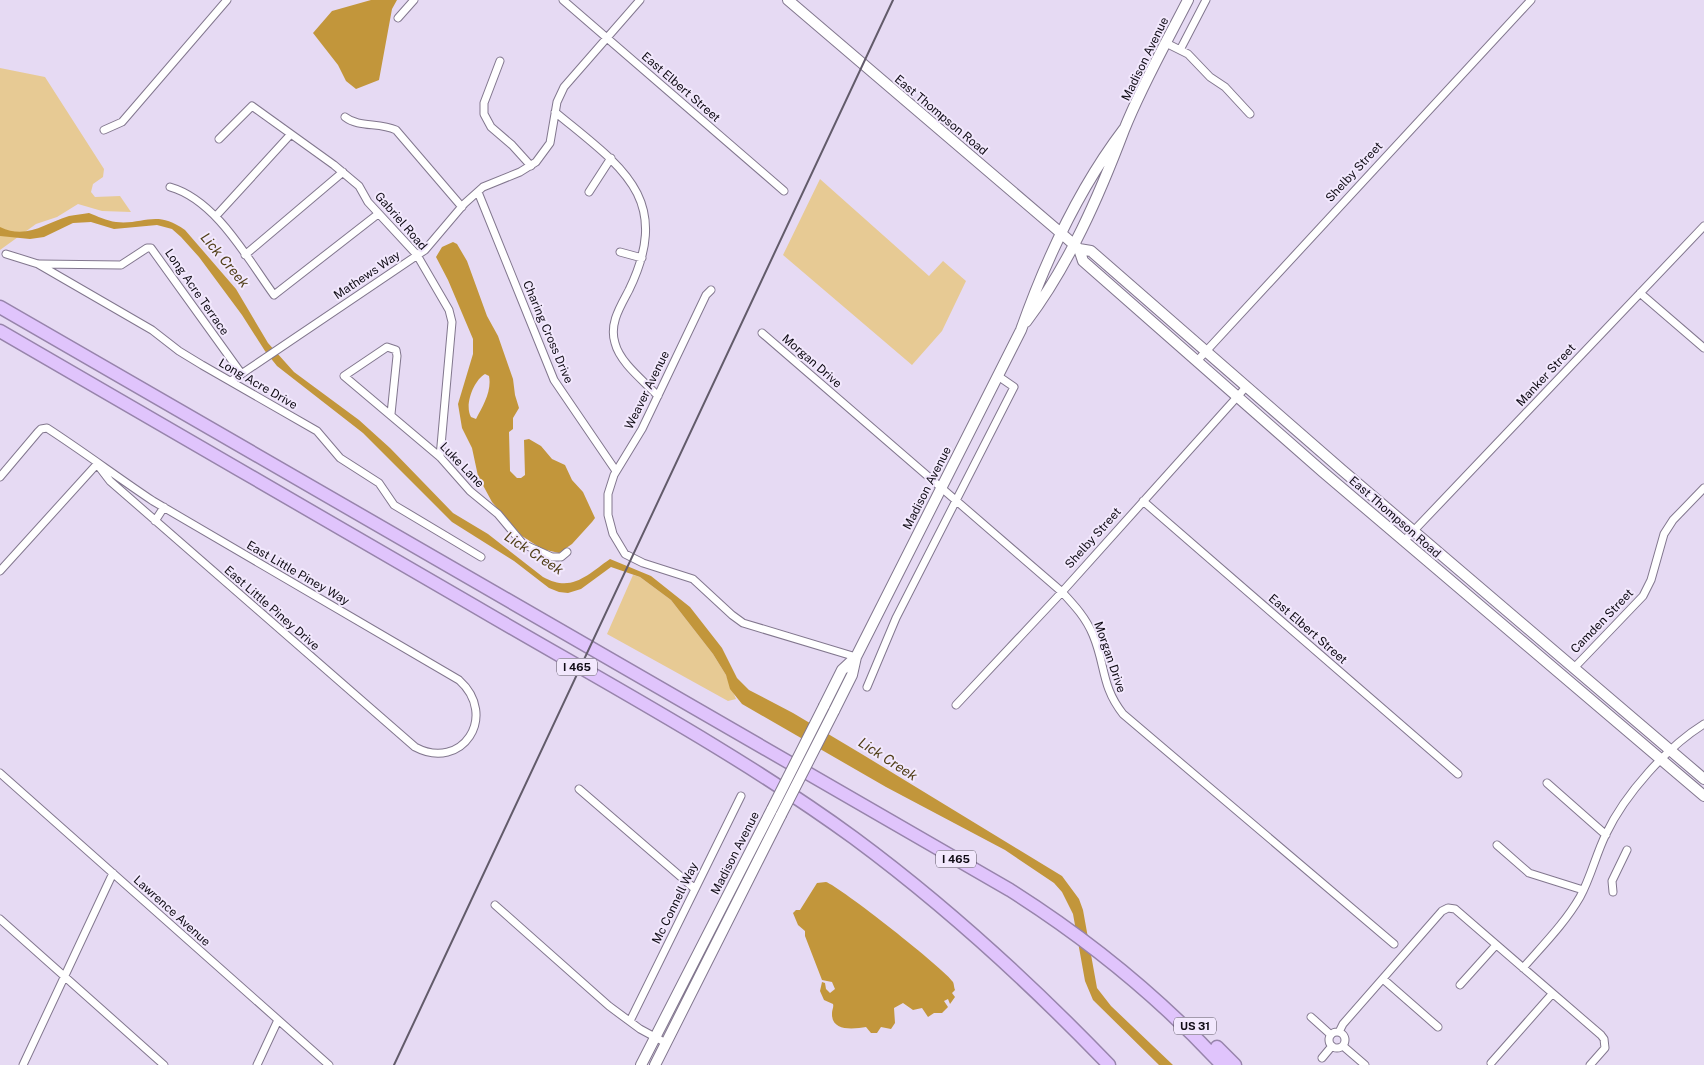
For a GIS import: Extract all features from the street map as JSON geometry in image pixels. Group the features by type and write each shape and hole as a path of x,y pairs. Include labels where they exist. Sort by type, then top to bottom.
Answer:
{"highway":[{"name":"I 465","path":"0,308 910,832 1054,919 1109,959 1149,993 1222,1065"},
{"name":"I 465","path":"0,331 548,649 790,794 854,839 951,914 1031,986 1109,1065"},
{"name":"US 31","path":"1149,993 1190,1021 1235,1065"}],"main road":[{"name":"East Thompson Road","path":"788,0 1076,246 1091,251 1413,532 1574,668 1666,756 1704,796"},
{"name":"Madison Avenue","path":"1021,330 1044,299 1076,246 1104,183 1124,129 1188,0"},
{"name":"Madison Avenue","path":"655,1064 852,675 856,656 1021,330 1034,292 1062,234 1095,173 1124,129"},
{"name":"East Thompson Road","path":"1076,246 1083,261 1196,361 1563,676 1666,756 1704,779"},
{"name":"Madison Avenue","path":"641,1065 842,670 856,656"},
{"path":"1563,676 1574,668"},
{"path":"634,1065 647,1052"}],"street":[{"path":"104,130 122,122 226,0"},
{"path":"398,18 414,0"},
{"name":"East Elbert Street","path":"563,0 784,191"},
{"name":"Mathews Way","path":"231,381 417,255 431,244 462,207 478,192 492,182 530,166 541,158 548,146 555,112 564,86 640,0"},
{"path":"1180,50 1206,0"},
{"name":"Shelby Street","path":"1196,361 1531,0"},
{"path":"1166,43 1188,54 1250,114"},
{"path":"500,61 484,103 484,114 491,126 512,145 530,166"},
{"name":"Gabriel Road","path":"218,139 252,106 343,172 358,186 378,214 417,255 449,310 452,322 440,457"},
{"path":"555,112 611,158 630,179 642,206 646,232 642,258 616,316 613,337 620,355 658,396"},
{"path":"345,116 352,123 387,126 396,130 462,207"},
{"path":"216,216 290,135"},
{"path":"589,192 611,158"},
{"path":"245,255 343,172"},
{"path":"170,187 192,197 216,216 274,295 378,214"},
{"name":"Charing Cross Drive","path":"478,192 554,380 616,471"},
{"name":"Manker Street","path":"1404,541 1704,226"},
{"name":"Long Acre Terrace","path":"38,264 122,265 147,248 151,248 241,373"},
{"path":"620,252 642,258"},
{"name":"Long Acre Drive","path":"6,254 38,264 152,330 179,351 317,431 340,458 379,483 394,505 481,557"},
{"name":"Weaver Avenue","path":"711,290 706,295 642,429 616,471 610,485 608,518 613,534 625,554 633,559 691,578 732,615 749,626 856,656"},
{"path":"1640,293 1704,348"},
{"name":"Morgan Drive","path":"762,333 1062,592 1081,612 1091,630 1108,691 1123,714 1394,944"},
{"name":"Luke Lane","path":"391,414 397,356 393,348 385,348 344,376 440,457 470,491 498,514 523,544 552,557 561,557 567,552"},
{"path":"867,687 896,618 1014,387 998,376"},
{"name":"Shelby Street","path":"956,704 1062,592 1246,387"},
{"name":"East Little Piney Way","path":"0,477 38,432 41,429 47,428 88,454 97,464 115,472 164,507 459,680 474,699 477,712 475,726 461,746 442,754"},
{"path":"0,571 97,464"},
{"name":"East Little Piney Drive","path":"97,464 110,481 415,747 427,753 442,754"},
{"name":"Camden Street","path":"1574,668 1643,596 1653,576 1664,534 1671,522 1704,488"},
{"name":"East Elbert Street","path":"1143,500 1458,774"},
{"path":"155,521 164,507"},
{"path":"1523,968 1563,922 1583,890 1606,834 1627,800 1685,736 1704,724"},
{"name":"Lawrence Avenue","path":"0,773 329,1065"},
{"path":"1547,783 1606,834"},
{"path":"579,789 695,889"},
{"name":"Mc Connell Way","path":"630,1021 741,796"},
{"path":"1497,845 1529,873 1583,890"},
{"path":"1613,892 1612,881 1627,850"},
{"path":"23,1065 113,874"},
{"path":"495,905 609,1006 666,1044"},
{"path":"1332,1046 1330,1041 1343,1024 1442,911 1448,908 1455,910 1601,1035 1605,1043 1603,1051 1590,1065"},
{"path":"0,919 164,1065"},
{"path":"1460,985 1496,945"},
{"path":"1382,979 1438,1027"},
{"path":"1491,1063 1552,994"},
{"path":"1311,1017 1345,1039 1343,1046"},
{"path":"257,1065 278,1020"},
{"path":"1332,1046 1338,1048 1343,1046"},
{"path":"1322,1058 1332,1046"},
{"path":"1343,1046 1365,1065"}],"shaded area":[{"path":"371,0 397,0 392,9 379,80 356,89 346,81 338,65 313,33 332,11"},
{"path":"0,68 45,77 104,169 103,177 93,184 91,192 95,197 120,196 131,212 102,211 78,204 57,217 36,224 0,250"},
{"path":"820,179 929,276 943,261 966,281 942,331 912,365 783,255"},
{"name":"Lick Creek","path":"89,213 116,222 150,219 166,220 185,230 236,289 268,343 294,372 359,420 390,448 453,513 488,534 543,577 562,583 571,583 586,576 610,559 651,576 690,607 722,648 737,678 749,690 793,713 1062,876 1079,899 1083,910 1097,988 1111,1006 1173,1065 1159,1065 1093,1000 1085,981 1073,914 1062,892 1054,883 1005,850 886,787 742,704 730,689 726,675 713,654 671,600 640,577 611,567 581,589 568,593 559,592 549,588 514,561 452,522 363,433 277,366 199,257 172,229 157,225 114,229 91,222 73,223 44,237 30,239 0,236 0,227 10,231 27,231 69,216"},
{"path":"453,242 457,244 467,261 487,316 498,336 513,379 519,408 513,418 513,429 509,432 510,471 517,478 525,475 524,440 529,439 541,446 552,459 565,465 572,480 583,492 595,518 572,544 559,553 542,549 522,536 492,502 478,476 472,448 462,428 458,404 473,354 473,339 436,257 442,247","holes":["485,374 489,376 488,393 476,419 471,417 469,412 471,393 481,377"]},
{"path":"633,575 640,577 671,600 713,654 726,675 736,699 728,701 607,634"},
{"path":"826,882 892,929 946,974 953,982 955,990 952,993 955,997 950,1004 948,999 944,1001 948,1007 942,1013 934,1013 928,1017 922,1008 913,1010 903,1003 894,1008 895,1023 891,1029 881,1027 877,1033 871,1033 866,1027 844,1028 835,1023 832,1013 833,1004 824,1000 820,991 822,982 825,983 826,989 830,993 835,989 832,982 822,980 805,936 805,931 798,925 793,913 796,910 800,910 817,883"}],"railway":[{"path":"394,1065 893,0"}]}
